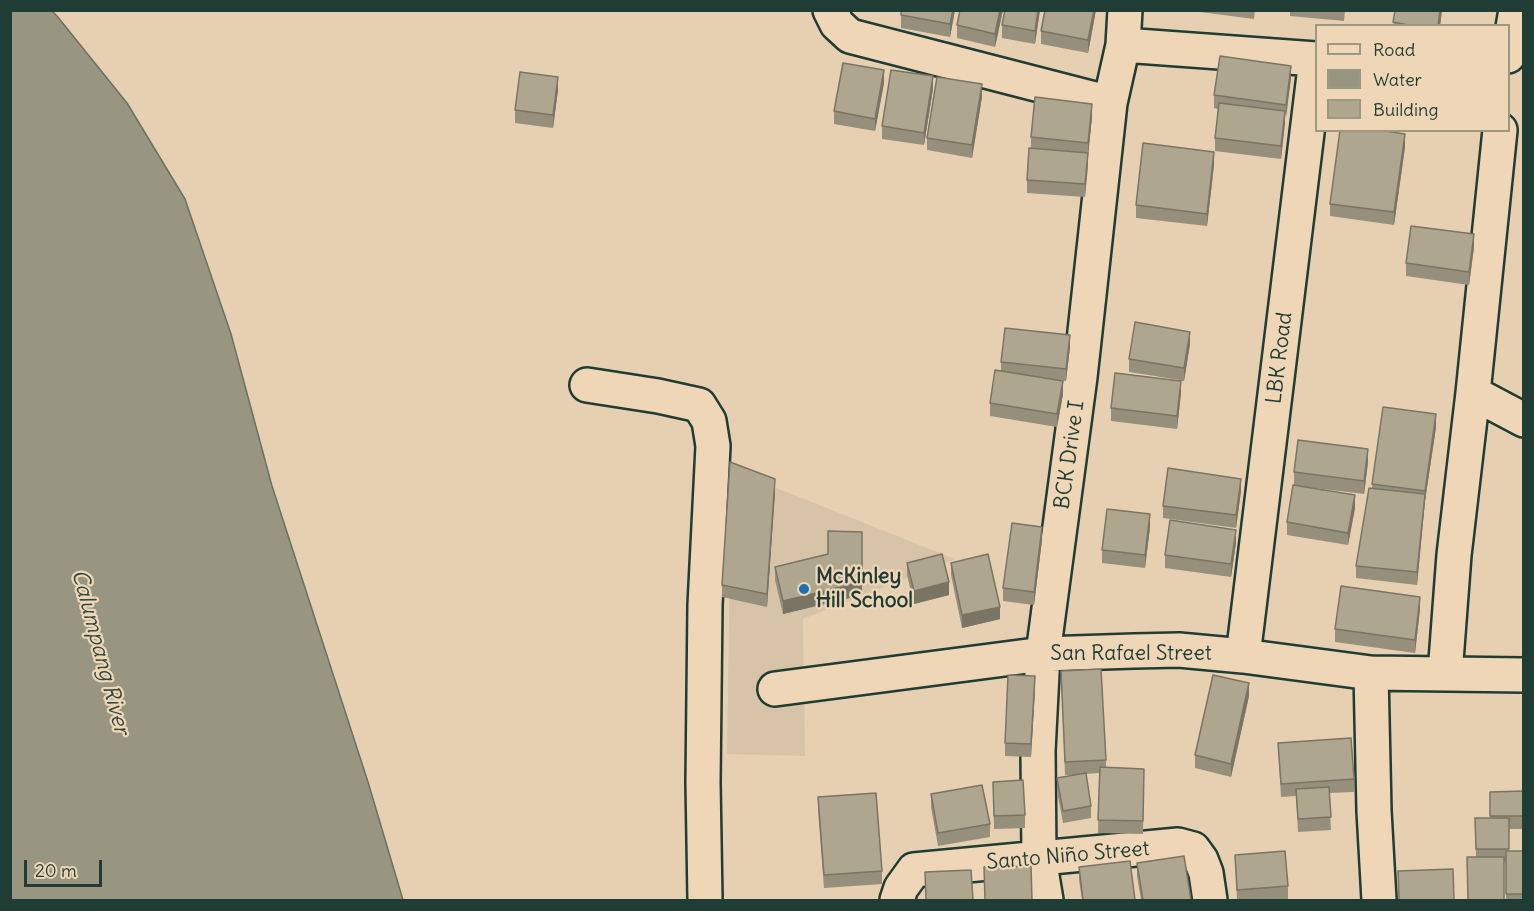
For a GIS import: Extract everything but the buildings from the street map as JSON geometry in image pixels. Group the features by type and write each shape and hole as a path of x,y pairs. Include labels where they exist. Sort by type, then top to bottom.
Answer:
{"street":[{"path":"830,10 837,24 850,36 1110,103"},
{"name":"BCK Drive I","path":"1046,900 1039,858 1038,751 1043,654 1080,377 1110,103 1123,45 1125,10"},
{"path":"1510,49 1516,10"},
{"path":"1123,45 1315,59"},
{"name":"LBK Road","path":"1243,656 1315,75"},
{"path":"1445,674 1454,555 1500,132"},
{"path":"587,385 699,405 709,421 713,446 705,605 703,782 705,900"},
{"path":"1473,393 1524,420"},
{"name":"San Rafael Street","path":"775,688 1043,654 1179,650 1371,673 1524,675"},
{"path":"1371,673 1374,811 1379,900"},
{"name":"Santo Niño Street","path":"897,900 914,870 1178,845 1193,849 1201,860 1208,887"}],"shaded area":[{"name":"McKinley Hill School","path":"731,470 955,559 803,619 805,756 727,754"}],"water":[{"name":"Calumpang River","path":"10,11 52,11 57,16 127,103 185,199 231,334 272,486 368,782 403,900 11,900"}],"place":[{"name":"McKinley Hill School","path":"804,589"}]}
